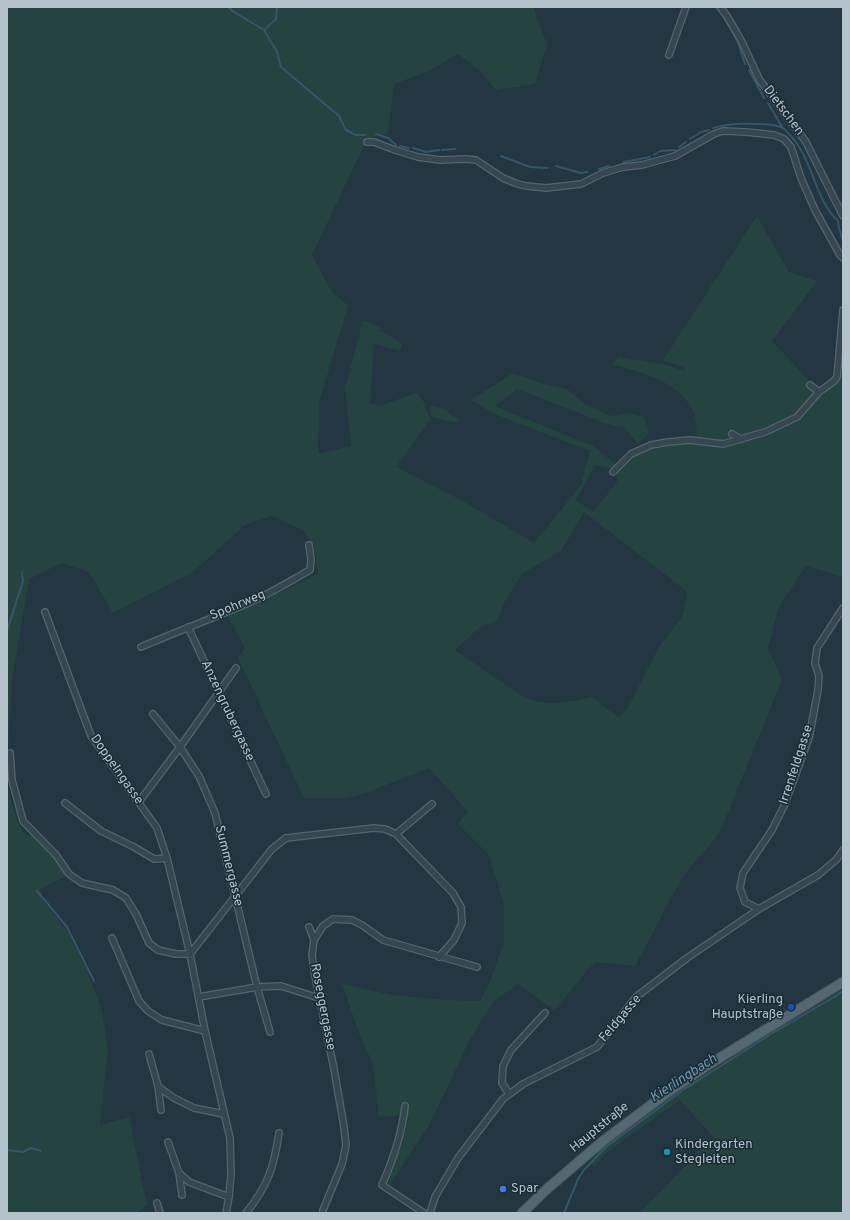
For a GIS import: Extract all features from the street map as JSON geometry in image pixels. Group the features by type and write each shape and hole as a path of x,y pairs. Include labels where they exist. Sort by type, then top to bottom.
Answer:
{"main road":[{"name":"Hauptstraße","path":"522,1213 603,1140 667,1093 705,1067 843,982"}],"street":[{"path":"669,55 686,7"},
{"name":"Dietschen","path":"720,7 742,42 759,79 806,142 843,216"},
{"path":"367,142 374,142 418,157 440,160 476,160 503,178 515,183 526,186 546,188 581,184 603,173 623,167 642,166 675,156 714,134 724,131 774,135 784,139 791,147 801,178 815,210 843,258"},
{"path":"613,472 632,454 651,445 690,440 723,444 766,432 797,417 819,392 837,377 843,310"},
{"path":"810,385 819,392"},
{"path":"732,434 742,439"},
{"name":"Spohrweg","path":"141,648 188,627 249,603 310,570 311,560 309,545"},
{"name":"Irrenfeldgasse","path":"759,909 745,902 740,888 743,873 772,830 784,806 798,770 809,738 818,690 819,676 815,663 817,648 843,608"},
{"name":"Doppelngasse","path":"45,612 91,736 157,828 167,858 190,954 205,1031 230,1138 231,1174 226,1213"},
{"name":"Anzengrubergasse","path":"188,627 266,794"},
{"path":"139,802 236,668"},
{"name":"Summergasse","path":"153,714 180,747 199,776 215,813 257,987 270,1032"},
{"path":"10,753 12,780 23,821 56,855 69,874 82,883 113,890 126,898 136,914 149,943 158,950 176,954 190,954 272,849 286,838 374,828 385,829 396,834 453,894 461,907 462,923 454,940 439,956"},
{"path":"65,803 101,832 134,847 154,859 167,858"},
{"path":"396,834 432,804"},
{"name":"Feldgasse","path":"430,1213 435,1197 458,1158 503,1099 523,1084 597,1047 636,997 687,958 759,909 818,875 836,860 843,850"},
{"path":"314,940 323,926 333,919 352,920 362,925 383,940 476,967"},
{"path":"309,927 314,940"},
{"path":"112,938 139,1001 148,1011 162,1020 205,1031"},
{"name":"Roseggergasse","path":"314,940 312,955 319,998 334,1068 346,1145 342,1164 323,1213"},
{"path":"199,997 257,987 280,986 319,998"},
{"path":"509,1094 502,1083 503,1066 511,1050 545,1013"},
{"path":"148,1054 158,1086 161,1110"},
{"path":"158,1086 174,1098 194,1108 224,1114"},
{"path":"404,1106 404,1116 394,1156 382,1185 424,1213"},
{"path":"246,1213 267,1182 274,1161 279,1133"},
{"path":"168,1142 179,1173 182,1195"},
{"path":"179,1173 189,1182 229,1197"},
{"path":"157,1203 160,1213"}],"green space":[{"path":"7,7 533,7 547,44 535,84 496,90 479,70 458,54 427,72 394,84 388,133 367,139 312,255 331,291 348,305 319,403 318,454 351,446 345,389 363,320 381,327 379,331 394,338 402,344 400,351 374,344 370,403 379,406 416,393 425,403 425,410 431,419 396,467 461,500 534,543 581,485 590,451 494,414 471,400 513,373 544,384 567,389 586,405 611,416 628,413 644,417 649,433 638,444 624,427 613,426 517,389 495,406 593,446 617,465 614,469 595,465 576,500 593,512 617,482 617,471 631,459 653,447 688,439 697,435 694,413 688,402 680,393 660,380 613,364 618,357 663,364 684,371 685,368 663,360 757,216 789,272 817,281 772,341 818,390 840,376 843,320 843,577 806,566 779,607 768,648 782,680 720,832 682,878 635,966 595,962 554,1010 518,984 493,1002 469,1041 430,1124 389,1186 388,1183 409,1118 400,1115 379,1117 373,1064 360,1036 342,984 393,995 446,1000 480,1001 491,979 504,941 504,905 489,855 458,824 468,812 429,768 363,794 347,798 304,798 238,658 245,648 227,615 257,603 318,574 314,546 304,531 271,516 245,525 193,572 113,613 89,572 62,563 29,579 12,680 7,766","holes":["584,512 685,590 687,597 682,618 660,645 629,706 619,718 592,697 558,703 534,701 525,698 455,650 479,628 498,620 504,603 522,574 561,551"]},
{"path":"432,405 444,409 453,416 459,418 458,423 431,416 430,407"},
{"path":"7,787 18,823 25,834 37,838 53,855 66,876 40,889 44,902 66,929 88,973 102,1010 108,1049 100,1125 129,1117 147,1205 137,1213 7,1213"},
{"path":"843,988 843,1213 640,1213 713,1137 680,1100 606,1153 594,1167 589,1161 601,1148 687,1085"}],"waterway":[{"path":"228,7 264,30 277,52 281,67 339,116 346,130 356,135 365,135"},
{"path":"264,30 276,19 277,7"},
{"path":"721,13 737,40 745,64"},
{"path":"749,70 764,98"},
{"path":"768,103 782,127"},
{"path":"713,128 739,124 766,124 784,129 797,144 809,166 824,202 838,221 843,241"},
{"path":"690,139 701,132 709,130"},
{"path":"376,134 388,138 396,145"},
{"path":"679,147 686,142"},
{"path":"400,146 409,148"},
{"path":"413,148 426,152 439,150"},
{"path":"442,150 455,149"},
{"path":"654,155 660,151 675,150"},
{"path":"501,156 530,167 547,168"},
{"path":"624,162 650,157"},
{"path":"556,166 581,173 587,172"},
{"path":"599,169 609,166"},
{"path":"7,631 23,581 22,572"},
{"path":"37,891 67,927 94,981"},
{"name":"Kierlingbach","path":"564,1213 578,1179 584,1170 606,1147 683,1090 771,1034 843,991"},
{"path":"7,1150 23,1152 31,1148 41,1151"}],"place":[{"name":"Kierling Hauptstraße","path":"791,1007"},
{"name":"Kindergarten Stegleiten","path":"667,1152"},
{"name":"Spar","path":"503,1189"}]}
